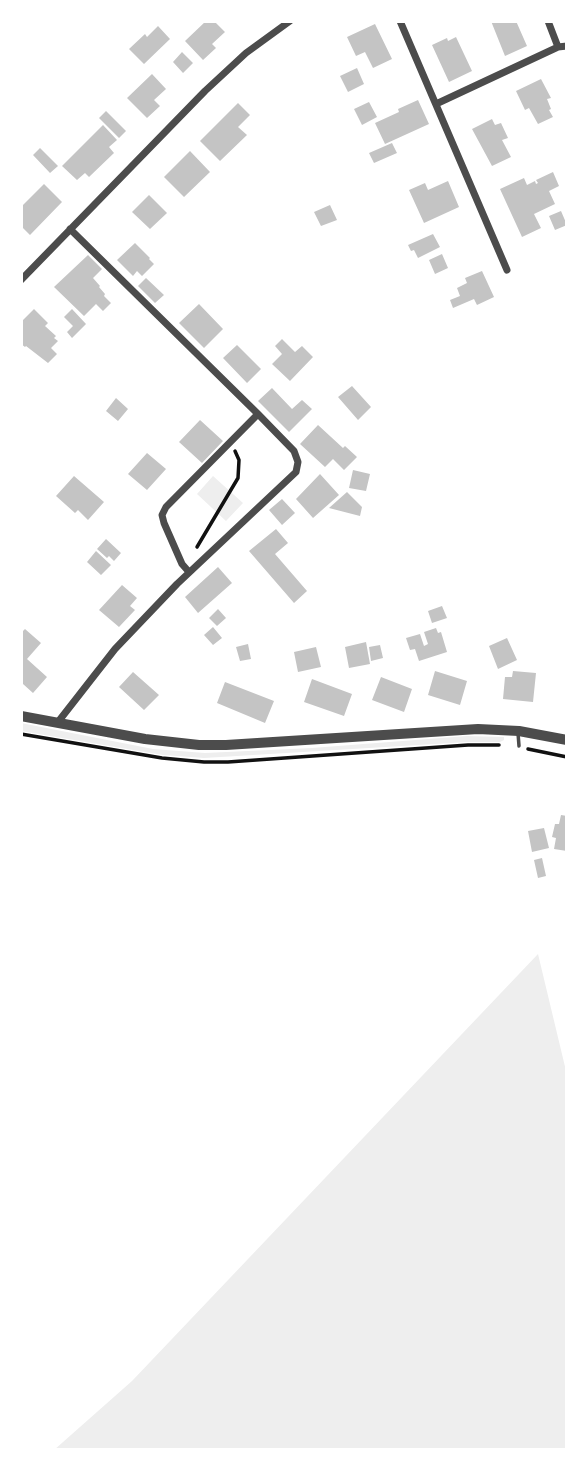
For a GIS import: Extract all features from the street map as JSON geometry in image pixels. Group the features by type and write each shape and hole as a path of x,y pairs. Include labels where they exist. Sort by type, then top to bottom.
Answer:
{"street":[{"path":"21,279 205,91 246,53 290,21"},
{"path":"400,21 507,270"},
{"path":"548,21 558,47"},
{"path":"436,104 558,47 567,46"},
{"path":"58,722 115,649 189,572 296,472 298,462 294,452 258,414 70,229"},
{"path":"189,572 182,564 162,514 258,414"},
{"path":"21,716 145,739 199,745 478,729 519,731 567,740"}],"lane":[{"path":"519,731 519,746"}],"path":[{"path":"182,564 194,551 238,478 239,460 230,441"}],"shaded area":[{"path":"213,476 243,503 226,521 197,494"},
{"path":"21,723 153,749 205,753 467,736 504,737 504,740 204,758 163,755 21,731"},
{"path":"538,954 567,1075 567,1450 54,1450 132,1381"}],"building":[{"path":"206,21 214,21 225,32 212,44 216,48 203,60 185,41"},
{"path":"491,21 516,21 527,46 505,56"},
{"path":"375,24 392,59 373,68 365,52 356,56 347,37"},
{"path":"158,26 170,39 144,64 129,49"},
{"path":"456,37 472,71 449,82 432,45"},
{"path":"182,52 193,63 183,73 173,62"},
{"path":"357,68 364,84 348,92 340,76"},
{"path":"152,74 166,89 154,100 160,106 147,118 127,98"},
{"path":"541,79 551,98 547,99 553,117 538,124 529,108 525,110 516,91"},
{"path":"418,100 429,124 385,144 375,123"},
{"path":"369,102 377,117 362,125 354,109"},
{"path":"238,103 250,115 238,127 247,135 220,161 200,141"},
{"path":"106,111 126,131 119,138 99,118"},
{"path":"492,119 495,125 501,123 508,138 502,140 511,157 492,166 472,129"},
{"path":"103,125 117,140 109,147 114,153 89,177 85,173 77,180 62,166"},
{"path":"392,143 397,153 374,163 369,153"},
{"path":"40,148 58,166 50,173 33,155"},
{"path":"190,151 210,172 184,197 164,177"},
{"path":"553,172 559,186 549,191 555,204 534,214 541,228 522,237 500,189 524,178 527,185 535,181 536,184 536,180"},
{"path":"448,181 459,207 424,223 409,190 425,183 428,190"},
{"path":"44,184 62,202 30,235 21,226 21,207"},
{"path":"149,195 167,213 150,229 132,212"},
{"path":"330,205 337,220 321,226 314,212"},
{"path":"561,211 567,225 555,230 549,216"},
{"path":"433,234 440,247 418,258 408,245"},
{"path":"135,243 154,264 142,276 137,271 133,276 117,260"},
{"path":"442,254 448,268 435,274 429,260"},
{"path":"88,255 102,269 93,278 111,303 103,311 96,304 84,316 54,287"},
{"path":"482,271 494,297 477,305 474,299 453,308 450,300 460,296 457,288 467,283 465,278"},
{"path":"146,278 164,295 155,303 138,286"},
{"path":"199,304 223,329 204,348 179,323"},
{"path":"34,309 48,323 45,326 58,341 51,348 57,354 48,363 21,344 21,322"},
{"path":"72,309 86,324 72,338 67,332 73,326 64,317"},
{"path":"282,339 295,352 302,346 313,357 290,381 272,364 282,354 275,346"},
{"path":"237,345 261,369 247,383 223,358"},
{"path":"352,386 371,407 358,420 338,397"},
{"path":"272,388 292,409 302,400 312,409 289,432 258,401"},
{"path":"116,398 128,409 118,421 106,411"},
{"path":"200,420 223,441 202,463 179,442"},
{"path":"318,425 357,457 344,470 333,459 325,467 300,444"},
{"path":"147,453 166,469 147,490 128,474"},
{"path":"353,470 370,474 366,491 349,488"},
{"path":"320,474 339,495 313,518 296,499"},
{"path":"74,476 104,502 88,520 78,510 75,513 56,496"},
{"path":"347,492 362,507 360,516 329,508"},
{"path":"282,499 295,513 282,525 269,510"},
{"path":"276,529 288,543 275,554 307,591 294,603 249,551"},
{"path":"106,539 121,553 114,561 97,549"},
{"path":"96,551 111,565 101,575 87,562"},
{"path":"218,567 232,583 198,613 185,597"},
{"path":"122,585 137,598 130,606 135,610 119,627 99,610"},
{"path":"442,606 447,618 432,623 428,611"},
{"path":"218,609 226,618 217,626 209,618"},
{"path":"213,627 222,638 213,645 204,635"},
{"path":"436,628 438,633 441,632 447,652 419,661 415,649 410,650 406,638 420,634 424,646 428,644 424,632"},
{"path":"25,629 41,643 27,659 47,677 33,693 21,685 21,633"},
{"path":"507,638 517,660 498,669 489,646"},
{"path":"366,642 370,664 349,668 345,647"},
{"path":"248,644 251,659 240,661 236,647"},
{"path":"380,645 383,658 371,661 369,647"},
{"path":"316,647 321,667 298,672 294,652"},
{"path":"435,671 467,681 460,705 428,695"},
{"path":"513,671 536,673 533,702 503,699 505,677 512,677"},
{"path":"133,672 159,695 144,710 119,687"},
{"path":"381,677 412,689 404,712 372,700"},
{"path":"312,679 352,694 344,716 304,702"},
{"path":"225,682 274,701 265,723 217,703"},
{"path":"561,815 567,816 567,851 554,849 556,838 552,837 555,824 559,824"},
{"path":"544,828 549,848 532,852 528,831"},
{"path":"542,858 546,876 538,878 534,860"}]}
